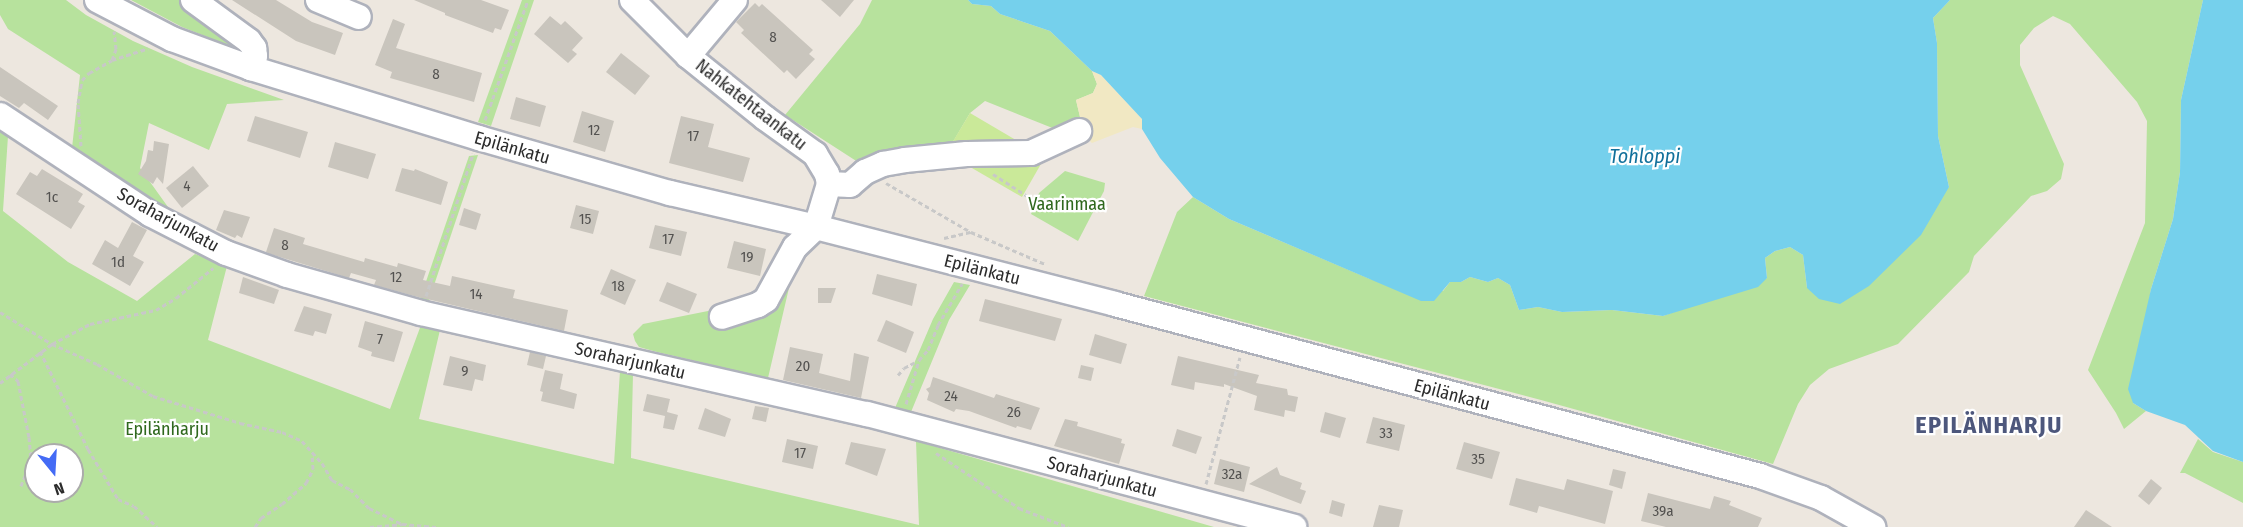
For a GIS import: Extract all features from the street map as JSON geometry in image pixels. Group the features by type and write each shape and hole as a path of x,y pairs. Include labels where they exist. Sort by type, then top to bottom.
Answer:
{"street":[{"name":"Epilänkatu","path":"97,0 172,39 476,145 816,227 1760,476 1808,492 1846,520 1873,527"},
{"path":"193,0 249,41 254,48 255,56 251,68"},
{"path":"318,0 359,17"},
{"name":"Nahkatehtaankatu","path":"632,0 687,56 765,118 815,154 824,165 829,184"},
{"path":"687,56 735,0"},
{"name":"Soraharjunkatu","path":"0,115 150,214 226,253 287,275 421,313 898,422 1294,527"},
{"path":"722,316 758,305 766,300 795,247 816,227 829,184 850,185 865,172 883,164 905,160 967,154 1031,153 1079,131"}],"path":[{"path":"424,305 476,145 528,0"},
{"path":"112,60 116,48 114,27"},
{"path":"87,173 78,121 82,80 89,73 112,60 153,47"},
{"path":"988,171 1035,201"},
{"path":"0,383 40,351 90,324 156,310 208,273 226,253"},
{"path":"898,375 904,368 919,360 928,350 938,325 964,279"},
{"path":"0,312 52,344 97,364 153,396 240,423 282,432 302,441 332,480 350,489 369,508 402,524"},
{"path":"40,351 88,449 118,499 134,506 157,527"},
{"path":"1209,471 1242,351"},
{"path":"898,422 910,396 909,388 919,360"},
{"path":"10,374 18,381 29,437 31,461 21,486"},
{"path":"255,527 261,518 306,483 313,469 311,453"},
{"path":"939,455 1019,508 1068,527"},
{"path":"370,527 402,524 436,527"}],"green space":[{"path":"0,0 66,0 86,15 133,41 192,67 284,100 227,104 209,150 149,123 140,168 173,214 72,148 80,75 8,29 0,15"},
{"path":"131,0 180,0 236,40 235,48 182,27"},
{"path":"522,0 534,0 491,126 478,122"},
{"path":"872,0 968,0 972,4 991,6 1000,14 1050,31 1092,71 1097,84 1093,93 1076,100 1080,117 1060,131 985,101 970,113 947,152 864,166 785,115 860,24"},
{"path":"1950,0 2203,0 2181,100 2180,172 2173,219 2151,289 2133,403 2146,411 2124,429 2088,370 2145,223 2147,121 2137,102 2070,24 2053,16 2034,28 2020,45 2020,65 2064,164 2061,179 2047,191 2031,196 1974,256 1969,272 1898,344 1829,369 1810,385 1798,404 1773,464 1541,400 1144,296 1177,212 1193,197 1229,219 1370,279 1443,291 1450,282 1461,282 1470,277 1488,282 1498,278 1510,285 1519,310 1538,307 1562,312 1612,310 1663,316 1767,278 1765,258 1775,251 1790,247 1803,255 1807,288 1949,187 1938,136 1937,43 1933,18"},
{"path":"970,113 1045,157 1022,197 946,153"},
{"name":"Epilänharju","path":"0,129 8,136 3,211 68,262 137,301 195,254 227,266 208,340 390,409 421,325 440,330 419,419 614,464 620,371 633,374 631,458 919,525 916,441 1214,527 0,527"},
{"path":"478,155 429,300 419,302 469,156"},
{"name":"Vaarinmaa","path":"1065,171 1105,183 1104,191 1078,241 1031,214 1039,193"},
{"path":"799,245 768,378 639,347 635,341 633,334 643,324 763,300"},
{"path":"954,282 970,285 949,320 911,412 895,408 933,319"},
{"path":"2198,439 2213,452 2243,462 2243,503 2185,473 2180,473"}],"sand":[{"path":"1092,71 1101,75 1143,120 1142,129 1133,127 1092,143 1079,131 1080,117 1076,100 1093,93 1097,84"}],"water":[{"name":"Tohloppi","path":"968,0 1950,0 1933,18 1937,43 1938,136 1949,187 1921,235 1869,286 1840,304 1819,299 1807,288 1803,255 1790,247 1775,251 1765,258 1767,278 1758,287 1663,316 1612,310 1562,312 1538,307 1519,310 1510,285 1498,278 1488,282 1470,277 1461,282 1450,282 1434,301 1421,301 1229,219 1193,197 1160,158 1142,129 1142,119 1101,75 1092,71 1050,31 1000,14 991,6 972,4"},
{"path":"2203,0 2243,0 2243,462 2213,451 2185,425 2146,411 2133,403 2128,389 2151,289 2173,219 2180,172 2181,100"}],"building":[{"path":"232,0 276,0 312,22 343,33 335,55 296,41"},
{"path":"414,0 481,0 509,10 501,30 495,28 493,33 445,15 445,13"},
{"path":"821,0 854,0 840,17"},
{"path":"755,3 759,7 762,4 813,50 809,54 815,59 796,79 787,70 784,73 741,33 744,30 736,22"},
{"path":"550,16 561,25 565,21 583,38 572,50 577,54 568,63 534,34"},
{"path":"393,19 405,24 396,48 482,73 474,102 390,78 392,72 375,65"},
{"path":"621,53 650,76 635,95 606,72"},
{"path":"0,67 58,106 48,120 24,103 19,108 0,96"},
{"path":"516,97 546,106 540,127 510,119"},
{"path":"582,111 614,121 605,152 573,142"},
{"path":"255,116 308,132 300,158 247,141"},
{"path":"681,116 714,124 708,147 750,158 743,182 669,163"},
{"path":"154,141 169,144 163,184 157,177 153,184 138,174 146,161 148,150 153,151"},
{"path":"335,142 376,154 368,179 328,167"},
{"path":"193,166 209,186 182,208 166,188"},
{"path":"402,168 414,171 415,169 448,182 441,205 395,191"},
{"path":"42,169 83,194 78,202 85,206 71,229 16,194 30,172 37,176"},
{"path":"576,205 599,211 593,234 570,228"},
{"path":"464,208 481,214 476,230 459,225"},
{"path":"224,210 250,217 242,238 237,235 235,238 216,230"},
{"path":"132,222 147,230 133,256 144,262 130,286 92,264 105,240 118,248"},
{"path":"655,225 687,232 681,256 649,248"},
{"path":"274,228 305,238 303,244 364,262 365,258 397,267 398,263 426,271 423,280 450,286 452,276 515,290 513,298 568,310 564,331 414,296 374,285 376,280 351,273 349,278 270,254 266,252"},
{"path":"734,241 766,249 760,276 727,268"},
{"path":"611,269 636,280 625,305 600,294"},
{"path":"877,274 917,284 912,306 872,294"},
{"path":"243,277 279,290 274,304 239,293"},
{"path":"667,282 697,294 689,313 659,301"},
{"path":"818,288 836,288 831,303 818,303"},
{"path":"985,299 1062,319 1055,341 979,321"},
{"path":"304,306 332,314 326,334 315,331 313,336 294,331"},
{"path":"886,320 914,332 906,353 877,341"},
{"path":"365,321 403,332 394,362 371,356 372,352 358,347"},
{"path":"1095,334 1127,344 1121,364 1089,355"},
{"path":"790,347 823,354 819,373 850,381 854,353 869,357 861,398 783,380"},
{"path":"530,352 546,356 543,369 527,365"},
{"path":"450,356 486,365 483,381 475,379 472,391 443,385"},
{"path":"1178,356 1259,375 1256,383 1287,389 1288,395 1298,397 1295,412 1285,410 1284,417 1254,410 1257,396 1224,384 1224,387 1195,382 1194,390 1171,385"},
{"path":"1081,365 1094,368 1091,381 1078,378"},
{"path":"545,370 563,374 560,389 577,394 574,409 541,401 543,392 540,391"},
{"path":"933,377 994,398 996,394 1040,408 1031,430 1017,426 1016,428 969,411 956,409 954,412 927,400 929,393 926,389 930,387"},
{"path":"647,394 670,399 667,412 678,415 674,430 663,428 665,416 643,411"},
{"path":"755,406 769,408 766,422 752,419"},
{"path":"705,408 731,419 725,437 698,429"},
{"path":"1325,412 1346,418 1340,438 1320,432"},
{"path":"1373,417 1405,425 1399,451 1366,443"},
{"path":"1065,419 1078,422 1077,426 1122,439 1121,443 1125,444 1119,464 1054,446"},
{"path":"1177,429 1202,437 1196,454 1172,446"},
{"path":"787,439 818,446 813,469 782,462"},
{"path":"851,442 886,449 877,476 845,464"},
{"path":"1464,442 1500,452 1492,479 1456,469"},
{"path":"1220,459 1250,467 1244,492 1214,484"},
{"path":"1277,467 1280,475 1302,483 1300,489 1306,491 1301,504 1249,484"},
{"path":"1613,469 1626,472 1622,489 1609,485"},
{"path":"1516,478 1564,490 1567,479 1613,491 1605,524 1539,506 1537,513 1509,505"},
{"path":"2151,479 2162,488 2149,505 2138,496"},
{"path":"1648,493 1710,509 1714,496 1731,501 1729,505 1762,518 1758,527 1666,527 1641,521"},
{"path":"1332,500 1345,504 1342,517 1329,513"},
{"path":"1379,505 1403,510 1399,527 1373,527"},
{"path":"2086,510 2112,527 2074,527"}],"district":[{"name":"EPILÄNHARJU","path":"1989,426"}]}
